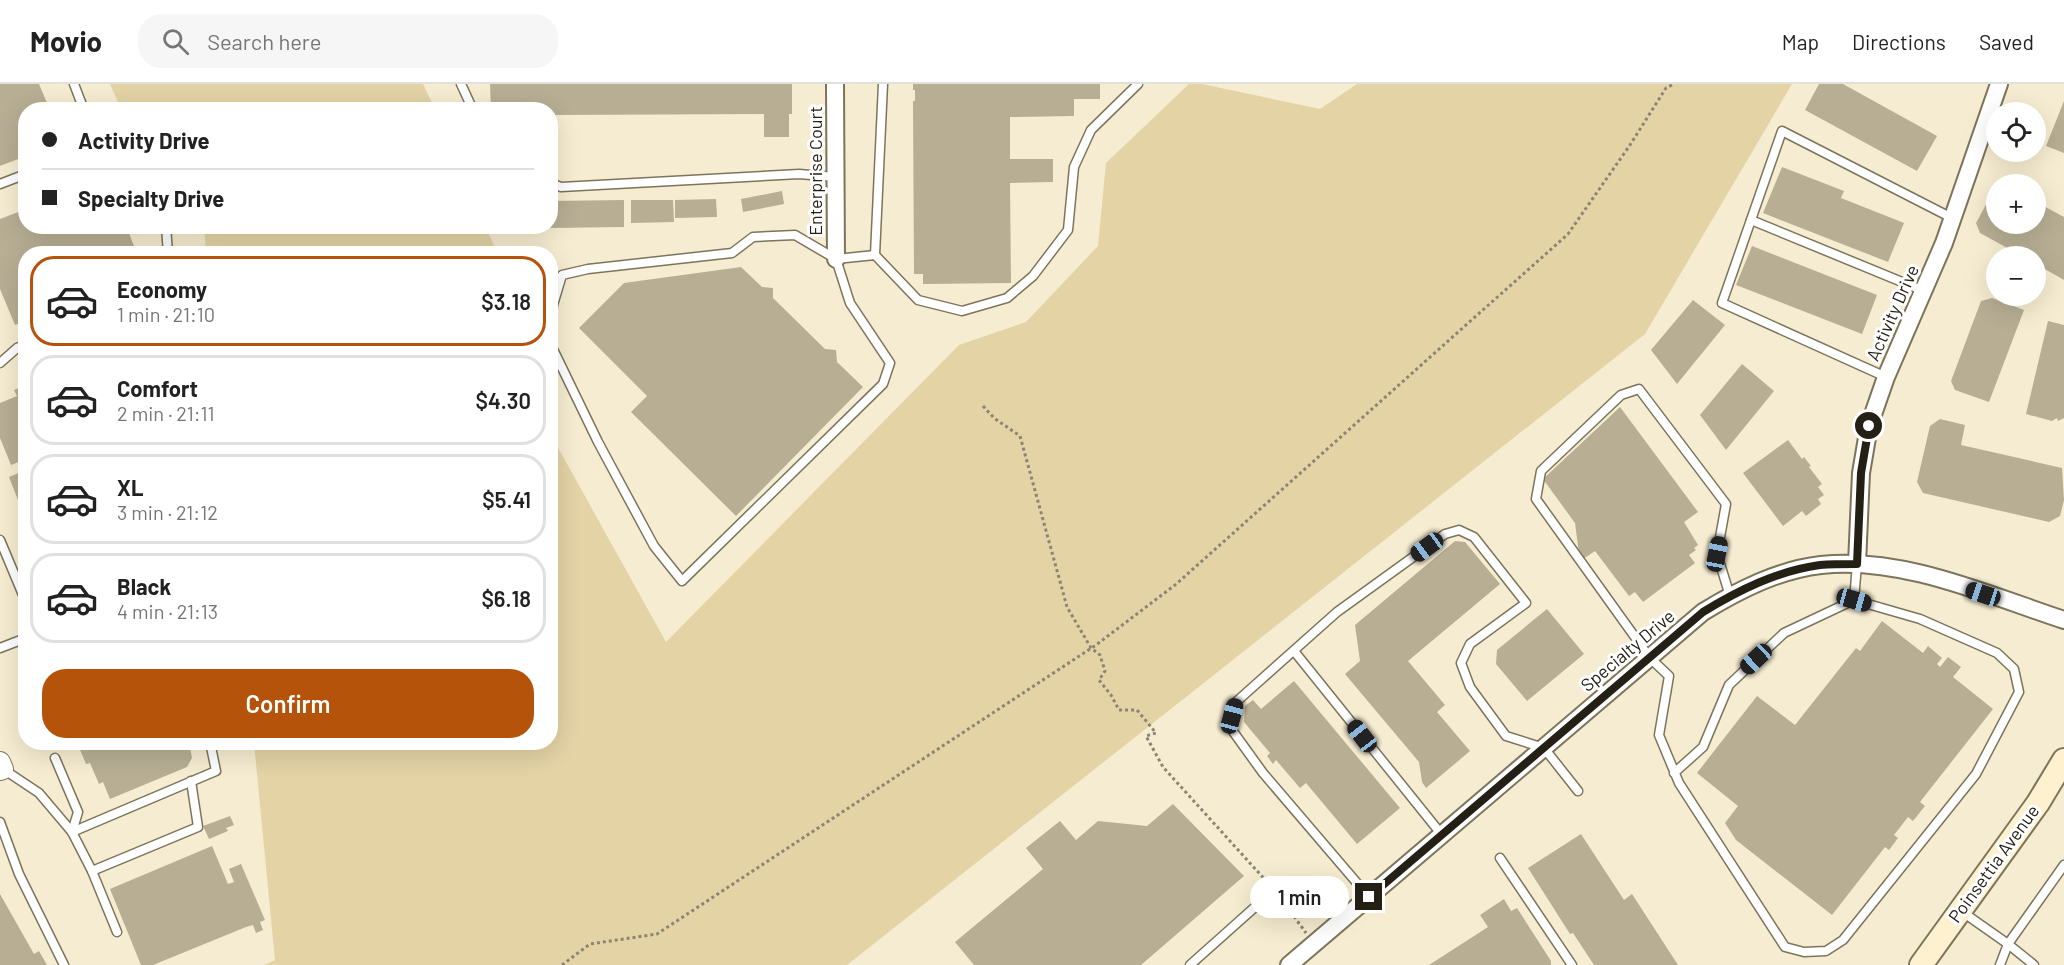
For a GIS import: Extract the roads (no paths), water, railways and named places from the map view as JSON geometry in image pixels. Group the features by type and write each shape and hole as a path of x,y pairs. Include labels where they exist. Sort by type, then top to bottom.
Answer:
{"main road":[{"name":"Poinsettia Avenue","path":"1921,965 2038,803 2064,760"}],"street":[{"name":"Enterprise Court","path":"835,84 836,259"},
{"name":"Activity Drive","path":"1857,564 1861,473 1869,426 1886,377 1953,218 1995,85"},
{"name":"Specialty Drive","path":"1290,965 1703,612 1730,596 1776,576 1820,565 1857,564 1923,574 2064,620"}],"lane":[{"path":"74,84 81,102"},
{"path":"461,84 469,102"},
{"path":"883,84 875,255 918,300 962,311 1007,298 1033,276 1068,230 1074,167 1091,130 1138,84"},
{"path":"1886,377 1722,303 1782,131 1953,218"},
{"path":"558,186 799,174 835,177"},
{"path":"0,184 18,177"},
{"path":"1751,220 1924,291"},
{"path":"558,288 562,275 588,269 732,253 753,237 795,235 836,259 875,255"},
{"path":"558,360 598,442 654,546 682,581 883,384 890,363 850,303 836,259"},
{"path":"0,362 18,348"},
{"path":"1674,772 1703,747 1729,685 1784,633 1854,600 1920,619 1997,653 2014,669 2019,692 1976,774 1843,940 1826,951 1804,952 1785,947 1674,772 1659,735 1669,676 1650,658 1536,499 1541,471 1621,394 1639,389 1726,504 1717,554 1730,596"},
{"path":"1369,897 1263,773 1232,730 1232,716 1236,702 1346,605 1445,534 1459,530 1474,537 1526,603 1470,644 1461,663 1470,687 1506,736 1544,748 1578,791"},
{"path":"0,540 18,583"},
{"path":"1854,600 1857,564"},
{"path":"0,648 18,641"},
{"path":"1294,651 1442,835"},
{"path":"72,832 216,771 212,750"},
{"path":"55,758 78,812 72,832"},
{"path":"1,767 39,793 72,832 92,871 117,932"},
{"path":"92,871 198,827 191,781"},
{"path":"0,822 19,874 64,965"},
{"path":"1500,858 1572,965"},
{"path":"2000,965 2008,944 2064,865"},
{"path":"1190,965 1274,890"},
{"path":"1960,910 2034,965"}]}
